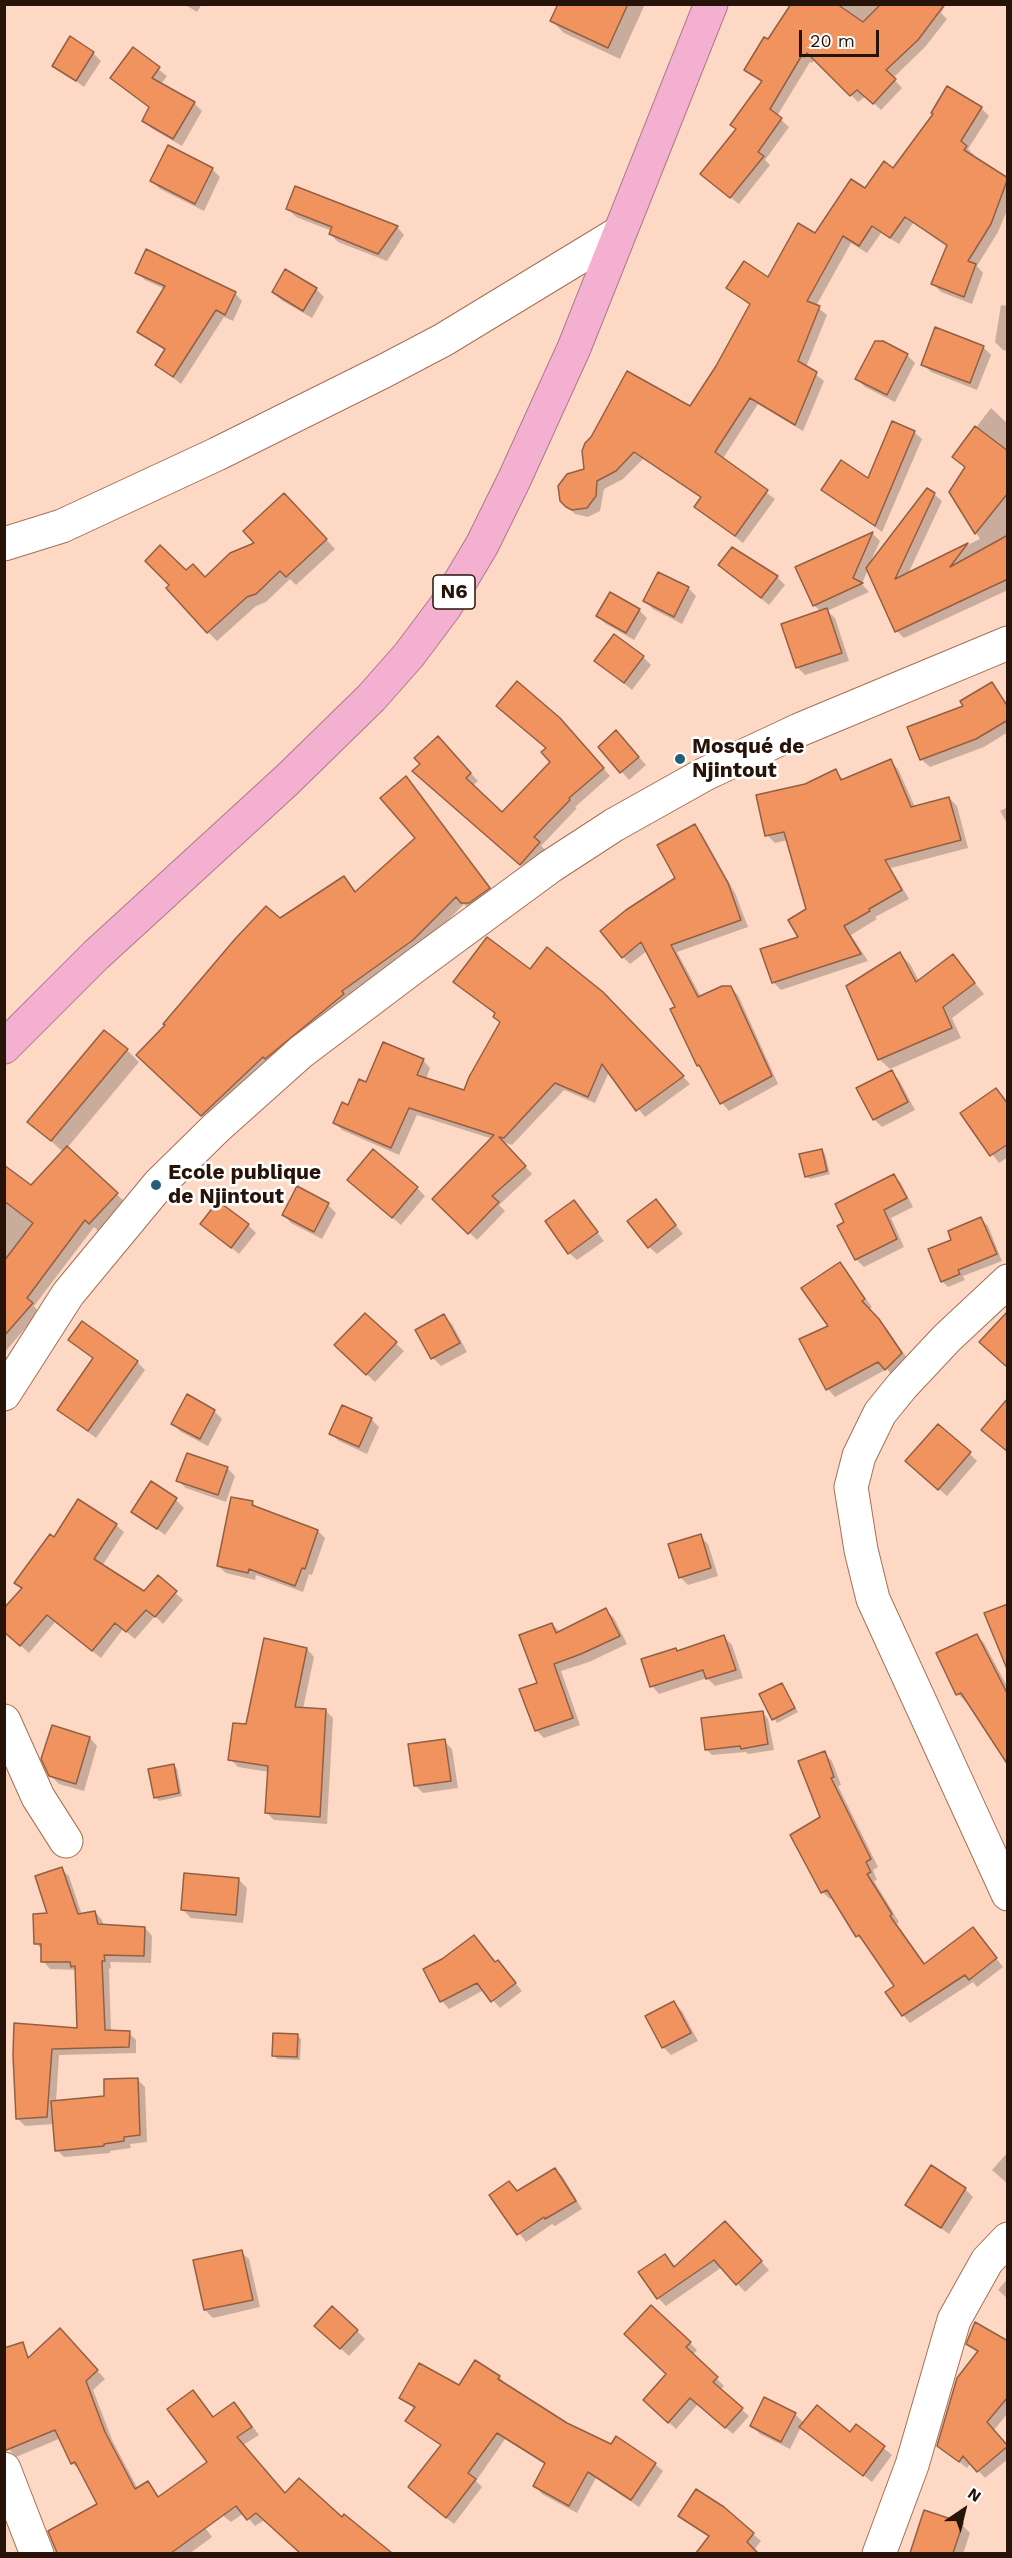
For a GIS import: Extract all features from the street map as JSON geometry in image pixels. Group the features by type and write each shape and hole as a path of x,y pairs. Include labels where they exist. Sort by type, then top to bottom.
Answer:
{"highway":[{"name":"N6","path":"4,1047 96,955 287,780 371,698 433,623 482,545 574,348 711,4"}],"street":[{"path":"4,544 62,526 374,376 443,340 619,233"},
{"path":"4,1394 68,1294 159,1185 216,1128 301,1052 415,966 560,860 614,825 705,774 820,721 1008,643"},
{"path":"1008,1281 940,1345 880,1413 859,1456 851,1487 861,1550 873,1599 1008,1894"},
{"path":"4,1721 38,1797 66,1841"},
{"path":"879,2553 912,2465 954,2320 987,2261 1008,2239"},
{"path":"4,2469 37,2553"}],"building":[{"path":"558,4 628,4 608,48 550,21"},
{"path":"791,4 837,4 863,22 881,4 945,4 918,40 886,70 896,79 873,104 857,90 850,96 807,53 804,57 802,55 770,109 782,118 758,152 764,156 730,198 700,174 736,129 730,125 762,81 744,70 764,37 768,39"},
{"path":"70,36 94,52 76,81 52,66"},
{"path":"133,47 160,67 152,78 195,102 173,139 142,121 149,107 110,78"},
{"path":"947,86 982,107 961,141 967,146 964,150 1008,178 991,224 968,261 976,264 964,297 931,284 947,245 905,217 890,238 872,226 859,246 843,236 807,301 820,306 798,361 817,372 795,425 750,398 715,452 768,490 735,536 694,507 701,497 634,452 616,471 597,481 596,496 587,508 572,510 566,507 560,501 558,486 567,474 584,469 582,451 585,443 591,437 627,371 690,406 716,366 750,304 726,288 744,261 768,277 798,223 815,233 851,179 865,188 884,161 893,168 933,114 931,113"},
{"path":"168,145 213,168 195,204 150,181"},
{"path":"295,186 398,226 378,254 329,234 332,227 286,209"},
{"path":"146,249 236,292 225,315 216,310 173,377 155,365 165,349 137,332 165,286 135,273"},
{"path":"285,269 317,288 303,311 272,292"},
{"path":"935,327 984,346 970,383 921,365"},
{"path":"875,341 883,341 908,354 887,395 855,379"},
{"path":"892,421 915,431 875,526 821,490 841,460 868,478"},
{"path":"975,426 1008,451 1008,493 975,534 949,492 965,467 952,457"},
{"path":"927,488 935,493 895,579 968,543 950,567 1008,535 1008,579 895,632 866,568"},
{"path":"284,493 327,539 286,577 280,571 256,594 247,597 207,633 166,588 169,585 145,561 160,545 186,570 193,564 205,577 230,553 254,543 243,531"},
{"path":"873,532 853,578 863,583 813,606 795,567"},
{"path":"732,547 778,576 761,598 718,565"},
{"path":"658,572 689,587 674,617 643,601"},
{"path":"610,592 640,609 626,633 596,616"},
{"path":"827,608 842,653 796,668 781,624"},
{"path":"614,634 644,656 624,683 594,661"},
{"path":"517,681 560,718 604,768 569,798 570,800 534,837 540,842 520,865 412,771 420,764 414,758 438,736 471,773 466,778 502,812 550,762 541,752 546,748 496,706"},
{"path":"992,682 1008,707 1008,720 976,739 920,760 907,727 963,706 960,701"},
{"path":"616,730 639,757 620,773 598,747"},
{"path":"891,759 911,807 949,797 961,840 885,860 902,890 844,926 861,954 772,983 760,949 798,937 788,920 806,909 784,832 765,836 756,795 805,784 836,769 841,780"},
{"path":"406,776 490,888 469,903 461,903 456,897 413,940 342,991 344,994 265,1059 263,1057 201,1116 136,1055 165,1025 163,1024 235,939 266,906 280,918 344,876 355,892 415,838 380,798"},
{"path":"695,824 728,883 741,920 671,945 698,997 722,986 731,986 772,1076 720,1104 699,1065 697,1066 670,1009 675,1007 641,942 622,958 600,931 626,910 675,878 657,845"},
{"path":"487,937 530,969 547,947 603,992 684,1076 636,1111 602,1064 588,1097 555,1083 504,1138 499,1137 526,1166 492,1196 499,1202 468,1234 432,1199 494,1135 409,1108 391,1148 333,1123 342,1102 348,1105 359,1079 366,1082 383,1042 424,1059 417,1075 464,1090 500,1022 493,1017 495,1013 453,982"},
{"path":"900,952 916,982 953,954 975,983 943,1007 952,1028 878,1060 846,986"},
{"path":"104,1030 128,1049 51,1141 27,1122"},
{"path":"892,1070 908,1102 873,1120 856,1088"},
{"path":"996,1088 1008,1104 1008,1144 990,1156 960,1113"},
{"path":"67,1146 118,1193 89,1224 85,1220 27,1298 33,1303 4,1336 4,1261 33,1223 4,1201 4,1165 31,1185"},
{"path":"373,1149 418,1187 392,1218 347,1180"},
{"path":"822,1149 827,1171 805,1177 799,1154"},
{"path":"894,1174 907,1198 884,1210 897,1239 855,1260 837,1226 844,1222 835,1204"},
{"path":"297,1186 329,1203 314,1232 282,1215"},
{"path":"656,1199 676,1225 648,1248 627,1221"},
{"path":"574,1200 598,1232 568,1254 545,1221"},
{"path":"218,1201 249,1224 231,1248 200,1224"},
{"path":"981,1217 997,1254 958,1270 960,1274 941,1282 928,1249 951,1240 948,1231"},
{"path":"840,1262 865,1299 862,1301 879,1319 902,1353 885,1370 878,1362 826,1390 799,1339 828,1326 801,1288"},
{"path":"1008,1311 1008,1368 979,1342"},
{"path":"365,1313 397,1342 366,1375 334,1345"},
{"path":"444,1314 460,1343 431,1359 415,1330"},
{"path":"82,1321 138,1361 88,1431 57,1410 93,1358 68,1340"},
{"path":"187,1394 215,1410 200,1439 171,1424"},
{"path":"1008,1398 1008,1452 981,1430"},
{"path":"342,1405 372,1418 359,1447 329,1434"},
{"path":"938,1424 971,1452 938,1490 905,1461"},
{"path":"187,1453 228,1467 218,1495 176,1481"},
{"path":"151,1481 177,1498 157,1529 131,1512"},
{"path":"231,1497 253,1501 252,1505 318,1530 305,1569 302,1568 295,1586 249,1569 248,1573 217,1566"},
{"path":"78,1499 117,1524 94,1559 144,1591 158,1575 177,1591 155,1617 146,1610 126,1632 115,1623 92,1651 47,1615 20,1646 4,1632 4,1608 22,1588 14,1583 50,1534 54,1537"},
{"path":"701,1534 711,1568 679,1578 668,1544"},
{"path":"1008,1604 1008,1669 1007,1669 984,1613"},
{"path":"606,1608 620,1636 554,1664 573,1718 535,1731 519,1689 537,1683 519,1635 552,1623 556,1633"},
{"path":"977,1634 1008,1695 1008,1765 961,1693 956,1695 936,1653"},
{"path":"724,1635 736,1670 706,1679 703,1670 650,1687 641,1659 676,1648 677,1651"},
{"path":"264,1638 307,1648 295,1707 326,1709 320,1817 265,1813 268,1766 228,1760 233,1723 246,1724"},
{"path":"782,1683 795,1708 772,1720 759,1694"},
{"path":"763,1711 768,1744 741,1749 740,1746 705,1750 701,1718"},
{"path":"52,1725 90,1737 76,1784 49,1776 41,1759"},
{"path":"445,1739 451,1781 414,1786 408,1744"},
{"path":"825,1751 834,1777 831,1778 871,1859 866,1862 871,1872 867,1874 892,1914 890,1916 924,1964 973,1927 997,1958 969,1980 965,1975 902,2016 885,1992 894,1986 859,1935 856,1937 827,1890 821,1893 790,1835 820,1817 798,1761"},
{"path":"174,1764 179,1793 154,1798 148,1769"},
{"path":"62,1867 78,1914 95,1911 98,1924 145,1927 144,1956 104,1955 105,1961 102,1961 105,2030 130,2031 129,2047 52,2049 47,2117 16,2119 14,2023 77,2028 75,1966 71,1967 70,1962 41,1962 41,1944 34,1944 33,1914 47,1913 35,1876"},
{"path":"184,1873 239,1878 236,1915 181,1910"},
{"path":"474,1935 495,1962 498,1960 516,1983 491,2002 477,1983 440,2002 423,1969 442,1959"},
{"path":"674,2001 691,2033 662,2048 645,2016"},
{"path":"273,2033 298,2034 297,2057 272,2056"},
{"path":"138,2078 140,2135 124,2137 124,2141 104,2144 104,2146 55,2151 51,2101 104,2096 104,2079"},
{"path":"931,2165 966,2188 941,2228 905,2205"},
{"path":"555,2168 576,2201 545,2219 544,2217 517,2235 489,2195 509,2181 517,2191"},
{"path":"725,2221 762,2261 736,2285 714,2260 657,2299 638,2272 665,2254 674,2267"},
{"path":"242,2250 253,2300 204,2310 193,2260"},
{"path":"651,2305 691,2342 686,2347 718,2377 713,2382 743,2408 725,2428 690,2398 668,2423 643,2400 666,2374 624,2334"},
{"path":"332,2306 358,2330 340,2349 314,2326"},
{"path":"975,2322 1008,2341 1008,2397 987,2422 1008,2446 977,2472 963,2456 959,2462 937,2446 957,2378 978,2351 966,2344"},
{"path":"60,2328 98,2370 86,2381 105,2432 135,2489 148,2481 158,2497 207,2462 167,2409 193,2390 213,2417 234,2402 252,2427 237,2437 285,2493 299,2478 342,2517 344,2514 392,2553 300,2553 256,2513 247,2520 236,2506 171,2553 57,2553 48,2531 97,2504 75,2462 71,2464 55,2430 4,2451 4,2348 23,2342 28,2358"},
{"path":"475,2360 500,2376 498,2379 567,2423 611,2444 616,2436 656,2463 631,2500 588,2472 569,2506 533,2486 545,2463 497,2433 468,2473 476,2479 446,2518 408,2487 441,2445 405,2421 415,2407 399,2398 419,2363 459,2385"},
{"path":"764,2397 796,2413 781,2442 750,2426"},
{"path":"817,2405 850,2432 856,2424 885,2446 863,2476 799,2427"},
{"path":"696,2489 724,2507 754,2533 747,2542 758,2553 696,2553 709,2536 678,2516"},
{"path":"924,2510 963,2523 953,2553 910,2553"}],"place":[{"name":"Mosqué de Njintout","path":"680,759"},
{"name":"Ecole publique de Njintout","path":"156,1185"}]}
